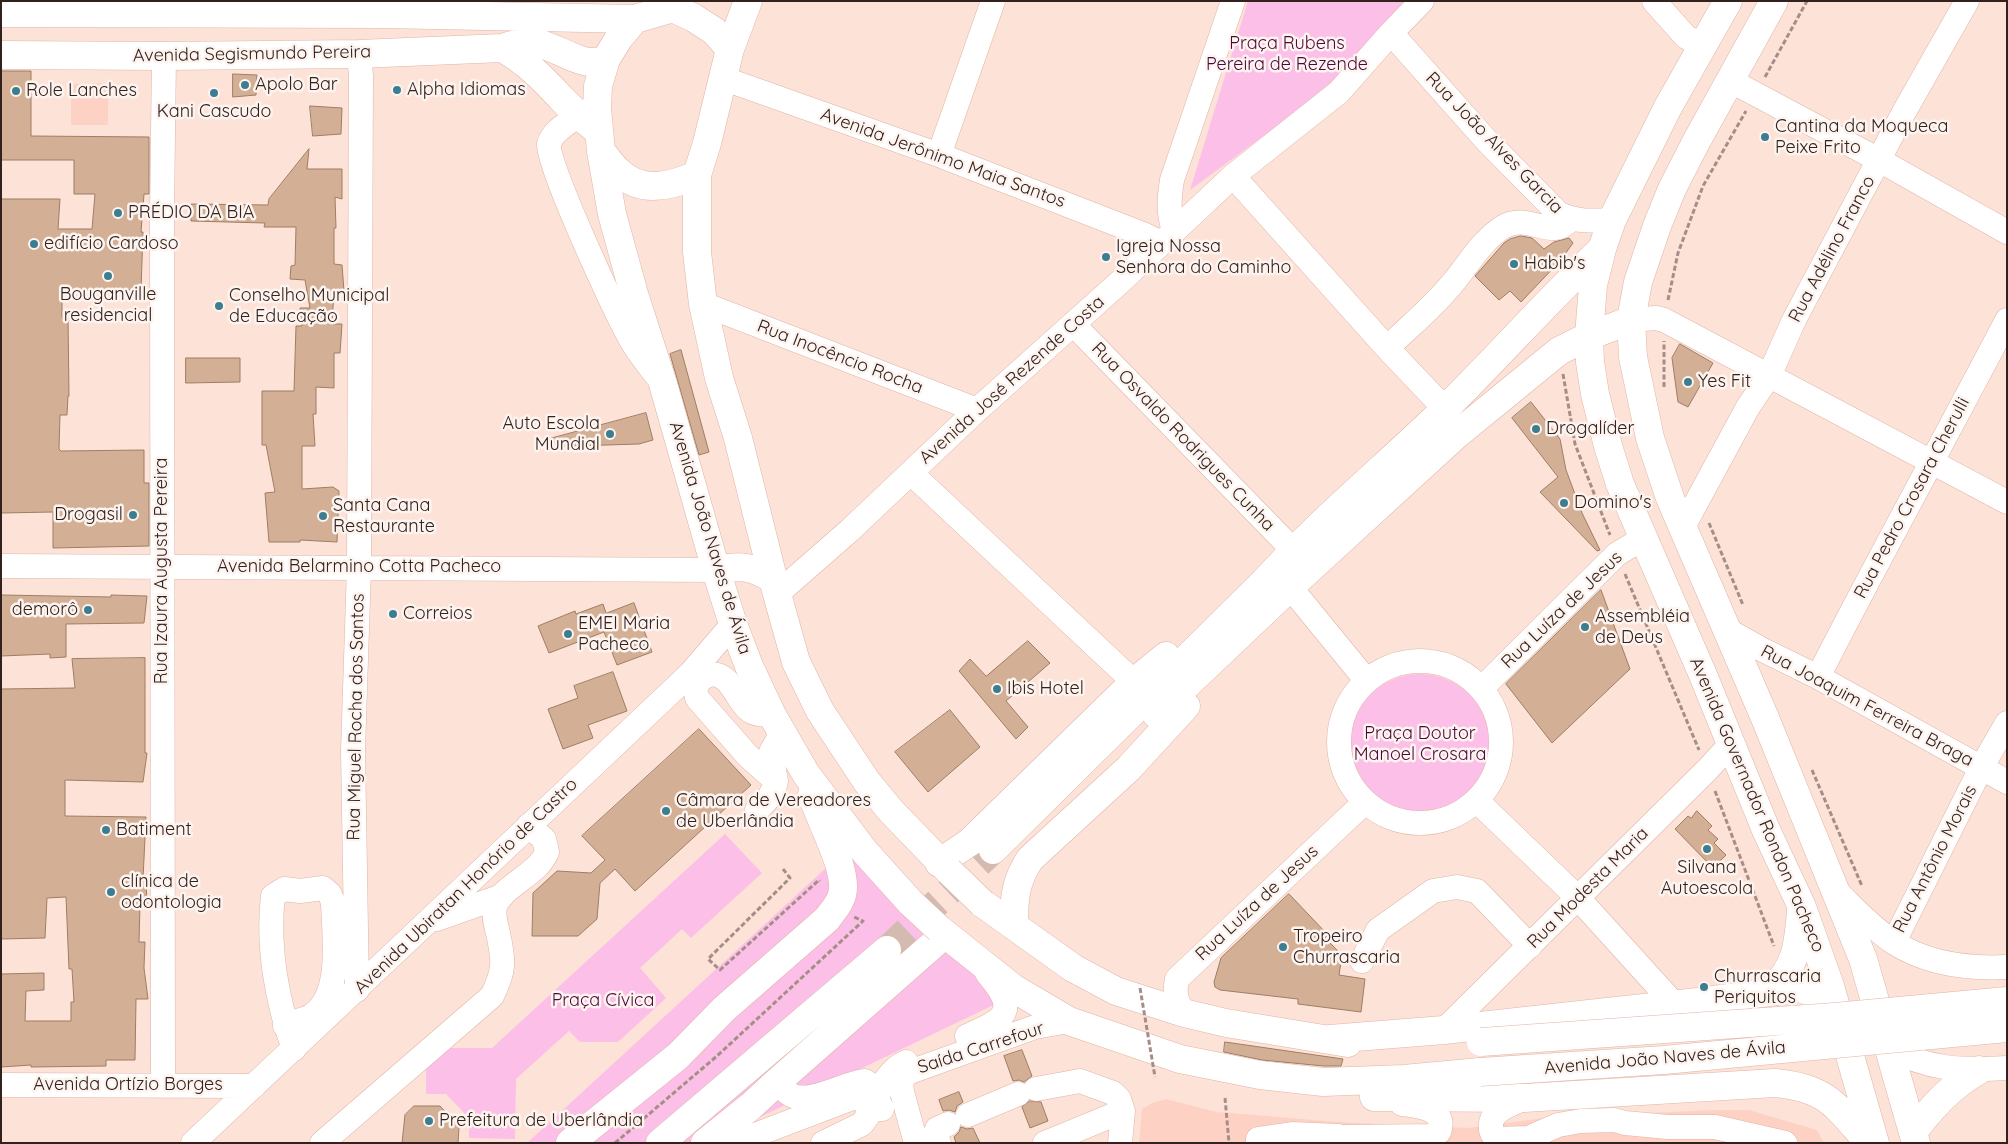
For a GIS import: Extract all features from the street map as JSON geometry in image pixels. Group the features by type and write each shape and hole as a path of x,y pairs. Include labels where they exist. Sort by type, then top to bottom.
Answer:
{"main road":[{"path":"502,48 516,55 536,72 578,115 600,142 619,173 632,182 645,186 679,183 697,175 707,144 730,49 748,1"},
{"name":"Avenida Governador Rondon Pacheco","path":"1728,1 1668,107 1612,220 1602,249 1594,285 1589,336 1590,362 1595,394 1620,484 1703,675 1766,830 1802,907 1839,1015 1875,1143"},
{"path":"1774,1 1744,88 1696,142 1664,208 1643,264 1650,319 1633,357 1650,438 1670,498 1683,526 1737,622 1863,959 1915,1138"},
{"path":"1,13 382,14 635,19 675,5 714,31 730,49"},
{"path":"600,142 596,108 598,86 606,59 619,38 635,19"},
{"name":"Avenida Segismundo Pereira","path":"1,54 164,56 359,54 502,48 519,44 539,44 592,63 606,59"},
{"name":"Avenida João Naves de Ávila","path":"600,142 612,214 716,570 749,666 777,724 806,774 866,852 911,903 942,932 1013,988 1069,1021 1180,1059 1260,1075 1323,1082 1404,1079 1664,1060 2007,1028"},
{"name":"Avenida João Naves de Ávila","path":"697,175 696,252 703,304 720,378 738,438 796,662 820,711 867,782 890,811 982,903 1073,968 1116,991 1184,1013 1226,1023 1391,1049 1834,1017 2007,1001"},
{"path":"1014,925 1016,888 1020,873 1030,859 1128,768 1184,709 1275,591 1293,550 1445,409 1564,285 1602,249"},
{"path":"998,855 1275,591 1455,436 1560,352 1589,336 1650,319"},
{"path":"716,570 746,567 758,570 775,586"},
{"path":"944,867 1134,682 1226,608 1275,591"},
{"path":"570,1143 678,1056 724,1009 827,918 830,895 842,895 841,876 834,847 816,808 806,774"},
{"path":"1772,990 1785,977 1791,965 1796,947 1802,907"},
{"path":"704,1143 751,1106 942,932"},
{"path":"660,1143 892,955 680,1143"},
{"path":"1830,986 1889,1047"},
{"name":"Avenida João Naves de Ávila","path":"1330,1040 1444,1030 1686,1003 1798,988 1811,991 1823,999 1839,1015"},
{"path":"1686,1003 1718,1025 1724,1040 1726,1060 1711,1086"},
{"path":"1839,1015 1867,1053 1901,1092"},
{"path":"1915,1138 1947,1091 1961,1080 1979,1070"},
{"name":"Avenida João Naves de Ávila","path":"1323,1082 1342,1092 1363,1097 1524,1098 1711,1086 1795,1084 1815,1091 1833,1101 1869,1143"}],"street":[{"path":"939,154 993,1"},
{"path":"1168,237 1172,180 1233,1"},
{"name":"Avenida José Rezende Costa","path":"775,586 849,531 977,410 1233,176 1339,92 1422,1"},
{"path":"1654,1 1686,37 1704,46"},
{"name":"Rua Adélino Franco","path":"1683,526 1748,407 1769,376 1794,320 1904,112 1967,1"},
{"name":"Rua João Alves Garcia","path":"1391,33 1486,140 1559,214 1570,219 1588,222 1612,220"},
{"name":"Rua Miguel Rocha dos Santos","path":"357,990 353,751 359,567 361,86 359,54"},
{"name":"Rua Izaura Augusta Pereira","path":"163,1086 162,214 164,56"},
{"name":"Avenida Jerônimo Maia Santos","path":"722,78 939,154 1145,235 1168,237"},
{"path":"1744,88 1879,160 2007,232"},
{"path":"578,115 556,132 549,144 550,158 562,190 630,339 663,384"},
{"path":"1233,176 1387,348 1445,409"},
{"path":"1387,348 1453,283 1473,256 1503,228 1516,222 1522,222 1554,229 1564,225 1570,219"},
{"name":"Rua Inocêncio Rocha","path":"703,304 977,410"},
{"path":"1650,319 1769,376 2007,502"},
{"name":"Rua Pedro Crosara Cherulli","path":"1818,677 1892,534 2007,320"},
{"name":"Rua Osvaldo Rodrigues Cunha","path":"1073,324 1293,550"},
{"path":"911,473 1134,682"},
{"name":"Rua Luíza de Jesus","path":"1483,687 1617,554 1644,538"},
{"name":"Avenida Belarmino Cotta Pacheco","path":"1,566 716,570"},
{"path":"1275,591 1366,680"},
{"name":"Rua Joaquim Ferreira Braga","path":"1737,622 1761,649 1818,677 2007,782"},
{"name":"Avenida Ubiratan Honório de Castro","path":"193,1143 690,674 734,624"},
{"path":"1418,660 1456,668 1483,687 1501,726 1502,742 1495,776 1477,801 1456,816 1429,824 1400,822 1365,802 1352,788 1339,759 1339,726 1351,697 1366,680 1381,670 1418,660"},
{"path":"690,674 689,687 697,698 748,756 770,769"},
{"path":"697,698 695,688 700,680 712,674 719,676 734,688 747,708 777,724 770,769 773,792 758,810"},
{"name":"Rua Antônio Morais","path":"1894,942 1981,768 2007,723"},
{"name":"Rua Modesta Maria","path":"1444,1030 1708,770 1730,745"},
{"path":"1477,801 1686,1003"},
{"name":"Rua Luíza de Jesus","path":"1184,1013 1178,1004 1174,992 1177,979 1365,802"},
{"path":"322,1143 492,996 501,978 503,962 494,919 496,905 502,896 539,865 547,852 544,839 528,826"},
{"path":"1362,961 1378,930 1434,891 1457,887 1477,891 1530,946"},
{"path":"285,1026 312,1015 326,1000 332,988 334,968 333,904 330,894 323,888 300,891 284,889 273,896 272,911 277,985 285,1026 294,1049"},
{"path":"1836,891 1894,942 1929,960 1958,966 2007,967"},
{"path":"428,922 502,896"},
{"path":"823,1143 862,1124 874,1105 889,1074 896,1066 993,1025 1003,1014 1005,1008 1004,998 999,988 973,956"},
{"name":"Saída Carrefour","path":"916,1143 902,1092 901,1084 907,1072 1035,1027 1069,1021"},
{"path":"1889,1047 1914,1061 1937,1067 1979,1070 2007,1068"},
{"path":"777,1082 792,1096 802,1098 865,1081 872,1086 874,1105"},
{"path":"952,1127 1027,1092 1080,1081 1114,1093 1119,1099 1123,1111 1120,1143"},
{"name":"Avenida Ortízio Borges","path":"1,1085 254,1086"},
{"path":"734,1143 855,1097 874,1105 884,1118 881,1126 874,1132 852,1143"},
{"path":"1258,1141 1342,1136 1431,1136 1438,1132 1440,1128 1439,1119 1435,1112 1428,1108 1363,1097"},
{"path":"1524,1098 1494,1114 1490,1122 1492,1134 1498,1139 1538,1139 1595,1135 1625,1123 1681,1128 1715,1127 1785,1143"},
{"path":"1045,1143 1123,1111"}],"path":[{"path":"1665,396 1650,319 1744,88 1807,1"},
{"path":"1699,498 1737,622"},
{"path":"1810,766 1864,891"},
{"path":"615,1143 717,1056 863,921 830,895 819,880 720,970 708,959 790,878 783,869"},
{"path":"1140,988 1155,1077"},
{"path":"1225,1098 1229,1143"}],"shaded area":[{"path":"108,83 108,125 71,125 71,84"},
{"path":"1166,1099 1217,1112 1337,1122 1468,1128 1545,1118 1749,1110 1817,1130 1824,1143 1139,1143 1142,1109 1152,1103"}],"green space":[{"name":"Praça Rubens Pereira de Rezende","path":"1248,1 1413,1 1330,87 1190,190"},
{"name":"Praça Doutor Manoel Crosara","path":"1420,674 1434,675 1447,679 1460,686 1470,695 1479,705 1486,718 1490,731 1490,759 1486,772 1479,785 1470,795 1460,804 1447,811 1434,815 1420,816 1406,815 1393,811 1380,804 1370,795 1361,785 1354,772 1350,759 1349,745 1350,731 1354,718 1361,705 1370,695 1380,686 1393,679 1406,675"},
{"name":"Praça Cívica","path":"725,834 762,873 691,938 682,929 640,968 666,998 618,1042 580,1042 569,1031 516,1079 515,1139 469,1138 469,1118 446,1094 426,1094 426,1067 448,1048 492,1048"},
{"path":"851,845 1004,1000 706,1143 527,1143"}],"building":[{"path":"1,71 31,71 31,136 149,137 149,194 144,194 141,232 143,232 141,290 62,290 62,317 68,317 69,396 67,415 60,415 59,449 61,451 144,450 144,483 149,483 149,546 53,548 53,512 1,513 1,199 60,199 58,229 92,229 95,194 74,194 74,160 1,160"},
{"name":"Apolo Bar","path":"233,74 257,75 256,95 233,97"},
{"path":"310,106 342,108 341,134 313,136"},
{"path":"309,149 307,169 342,169 342,199 335,197 334,264 342,265 344,291 334,291 332,324 342,324 340,353 334,353 334,388 316,387 316,414 313,414 315,446 302,446 302,489 333,487 339,491 337,542 300,540 300,542 269,542 265,493 275,492 266,445 262,445 262,391 294,391 296,326 302,326 300,308 310,308 305,280 290,279 291,266 295,265 296,227 264,227 265,223 191,221 191,204 268,205 269,199"},
{"name":"Habib's","path":"1521,236 1532,238 1544,249 1554,242 1569,238 1573,243 1560,261 1521,302 1510,291 1499,300 1475,276 1504,243"},
{"name":"Yes Fit","path":"1680,344 1713,363 1688,407 1678,402 1672,358"},
{"path":"681,350 709,452 699,455 670,354"},
{"path":"186,358 240,358 240,382 186,383"},
{"path":"1531,402 1560,439 1566,470 1582,513 1600,550 1597,551 1540,492 1558,477 1512,418"},
{"name":"Auto Escola Mundial","path":"646,413 653,440 639,444 542,447 542,441"},
{"name":"Assembléia de Deus","path":"1601,590 1630,669 1552,743 1506,684"},
{"path":"1,595 147,596 144,623 66,624 66,657 50,658 50,654 1,656"},
{"name":"EMEI Maria Pacheco","path":"634,603 652,652 617,665 604,632 549,653 538,626 575,611 576,614 603,604 606,613"},
{"name":"Ibis Hotel","path":"1028,641 1050,663 1006,701 1028,727 1016,739 959,671 970,659 986,676"},
{"path":"145,658 145,753 147,753 143,782 65,780 65,816 146,817 143,879 146,879 147,904 140,904 139,942 145,942 144,968 148,999 136,999 135,1060 106,1060 106,1066 31,1067 31,1065 1,1067 1,974 44,973 44,990 26,991 25,1021 71,1021 71,1002 74,1002 72,969 69,969 66,897 47,898 45,938 1,939 1,689 75,688 72,659"},
{"path":"613,672 627,711 588,725 593,738 563,749 548,709 578,698 574,686"},
{"path":"950,710 980,747 928,792 895,752"},
{"name":"Câmara de Vereadores de Uberlândia","path":"699,729 751,785 635,891 615,869 600,883 597,919 578,936 532,936 533,893 557,871 591,873 605,860 582,836"},
{"name":"Silvana Autoescola","path":"1697,811 1712,826 1708,830 1718,839 1714,843 1726,855 1713,868 1675,829 1688,816 1691,818"},
{"name":"Tropeiro Churrascaria","path":"1289,894 1328,935 1325,938 1342,955 1339,975 1365,979 1361,1012 1298,1004 1298,999 1220,990 1215,987 1214,982 1221,958"},
{"path":"1225,1042 1343,1059 1341,1066 1262,1060 1224,1052"},
{"path":"1022,1050 1032,1076 1024,1082 1019,1080 1013,1081 1004,1056"},
{"path":"959,1092 963,1102 957,1106 955,1112 943,1111 939,1100"},
{"path":"1030,1101 1041,1102 1048,1121 1030,1128 1022,1107"},
{"name":"Prefeitura de Uberlândia","path":"414,1106 440,1106 459,1127 458,1143 402,1143 405,1115"},
{"path":"961,1127 973,1128 980,1143 956,1143 954,1137"}],"tunnel":[{"path":"887,950 993,850"}],"place":[{"name":"Apolo Bar","path":"245,85"},
{"name":"Alpha Idiomas","path":"397,90"},
{"name":"Role Lanches","path":"16,91"},
{"name":"Kani Cascudo","path":"214,93"},
{"name":"Cantina da Moqueca Peixe Frito","path":"1765,137"},
{"name":"PRÉDIO DA BIA","path":"118,213"},
{"name":"edifício Cardoso","path":"34,244"},
{"name":"Igreja Nossa Senhora do Caminho","path":"1106,257"},
{"name":"Habib's","path":"1514,264"},
{"name":"Bouganville residencial","path":"108,276"},
{"name":"Conselho Municipal de Educação","path":"219,306"},
{"name":"Yes Fit","path":"1688,382"},
{"name":"Drogalíder","path":"1536,429"},
{"name":"Auto Escola Mundial","path":"610,434"},
{"name":"Domino's","path":"1564,503"},
{"name":"Drogasil","path":"133,515"},
{"name":"Santa Cana Restaurante","path":"323,516"},
{"name":"demorô","path":"88,610"},
{"name":"Correios","path":"393,614"},
{"name":"Assembléia de Deus","path":"1585,627"},
{"name":"EMEI Maria Pacheco","path":"568,634"},
{"name":"Ibis Hotel","path":"997,689"},
{"name":"Câmara de Vereadores de Uberlândia","path":"666,811"},
{"name":"Batiment","path":"106,830"},
{"name":"Silvana Autoescola","path":"1707,849"},
{"name":"clínica de odontologia","path":"111,892"},
{"name":"Tropeiro Churrascaria","path":"1283,947"},
{"name":"Churrascaria Periquitos","path":"1704,987"},
{"name":"Prefeitura de Uberlândia","path":"429,1121"}]}
